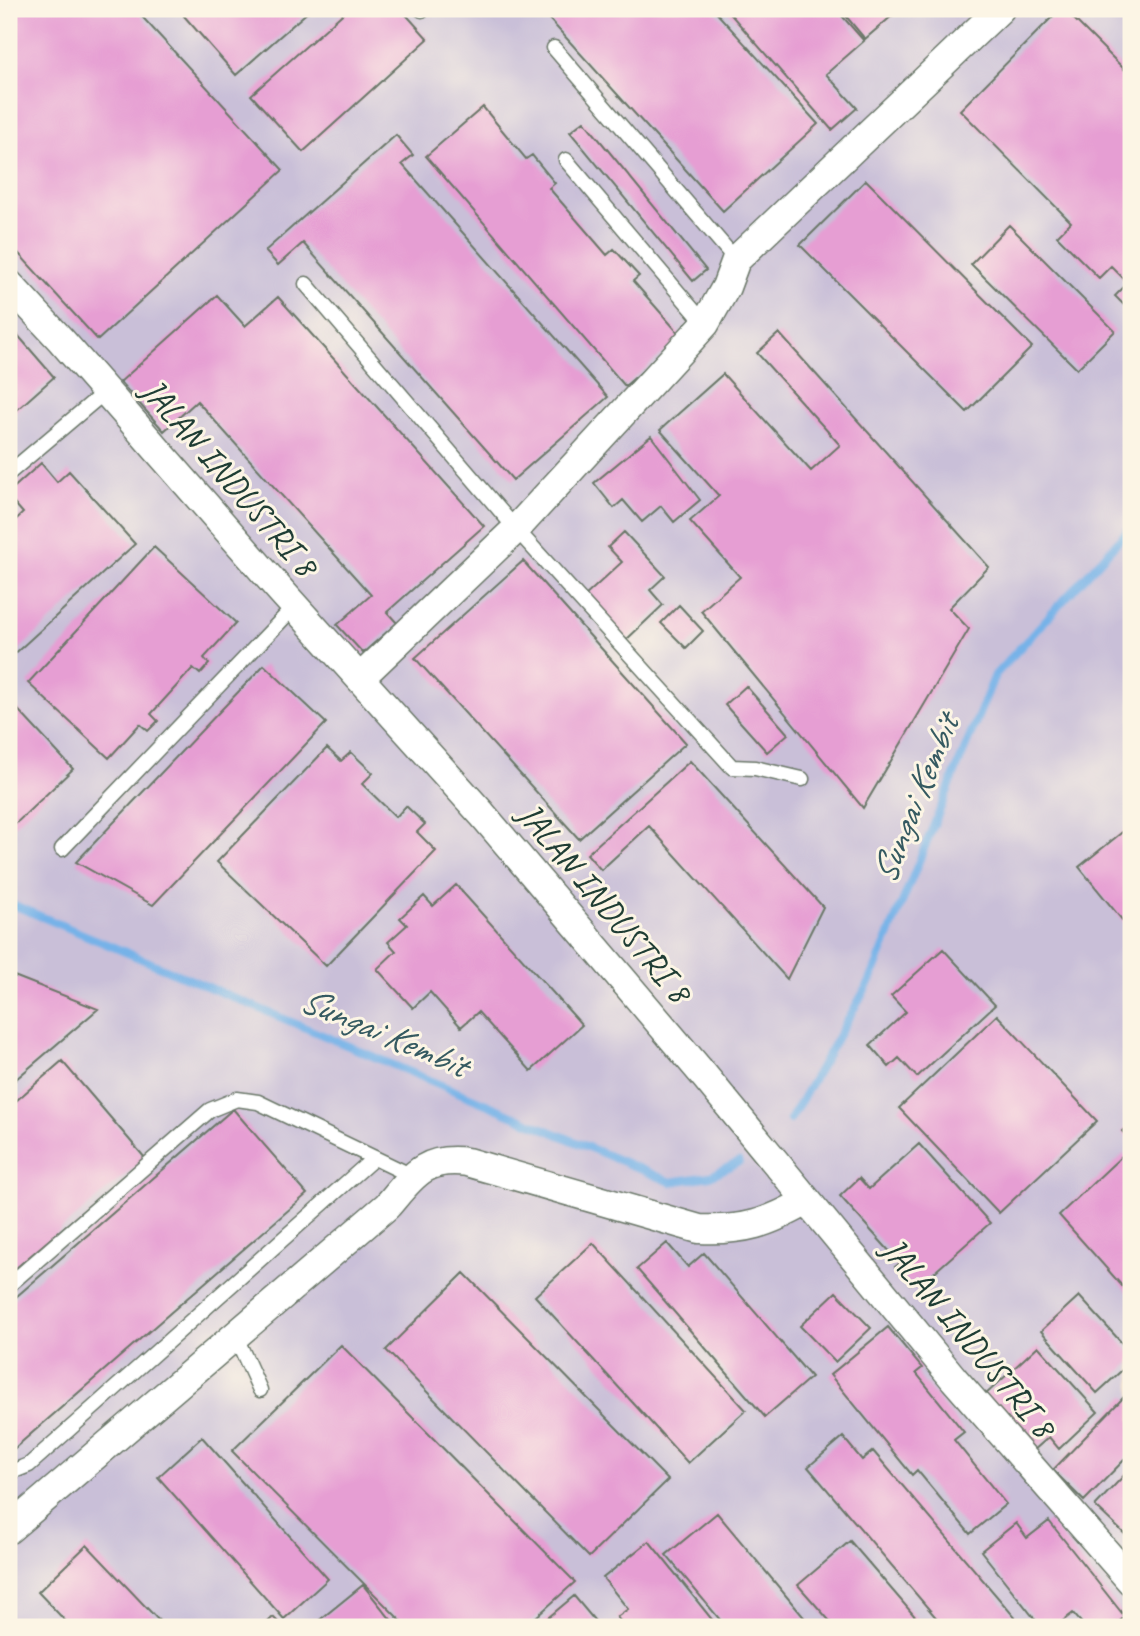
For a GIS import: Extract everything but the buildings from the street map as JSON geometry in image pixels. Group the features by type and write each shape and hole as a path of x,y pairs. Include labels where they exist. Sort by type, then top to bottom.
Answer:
{"street":[{"path":"360,678 516,529 705,324 726,287 736,260 1000,9"},
{"name":"JALAN INDUSTRI 8","path":"9,284 482,814 702,1073 954,1379 1131,1581"},
{"path":"9,1529 387,1206 423,1167 453,1160 467,1162 699,1229 728,1230 756,1225 783,1215 807,1201"}],"lane":[{"path":"554,48 736,260"},
{"path":"566,160 705,324"},
{"path":"306,284 516,529 732,767 755,768 802,779"},
{"path":"9,472 106,391"},
{"path":"62,849 295,606"},
{"path":"9,1285 210,1110 237,1099 258,1102 412,1176"},
{"path":"9,1474 29,1465 374,1157"},
{"path":"235,1335 260,1390"}],"shaded area":[{"path":"9,9 1131,9 1131,1627 9,1627"}],"waterway":[{"name":"Sungai Kembit","path":"790,1120 870,981 995,675 1131,527"},
{"name":"Sungai Kembit","path":"9,903 671,1182 710,1176 739,1162"}]}
